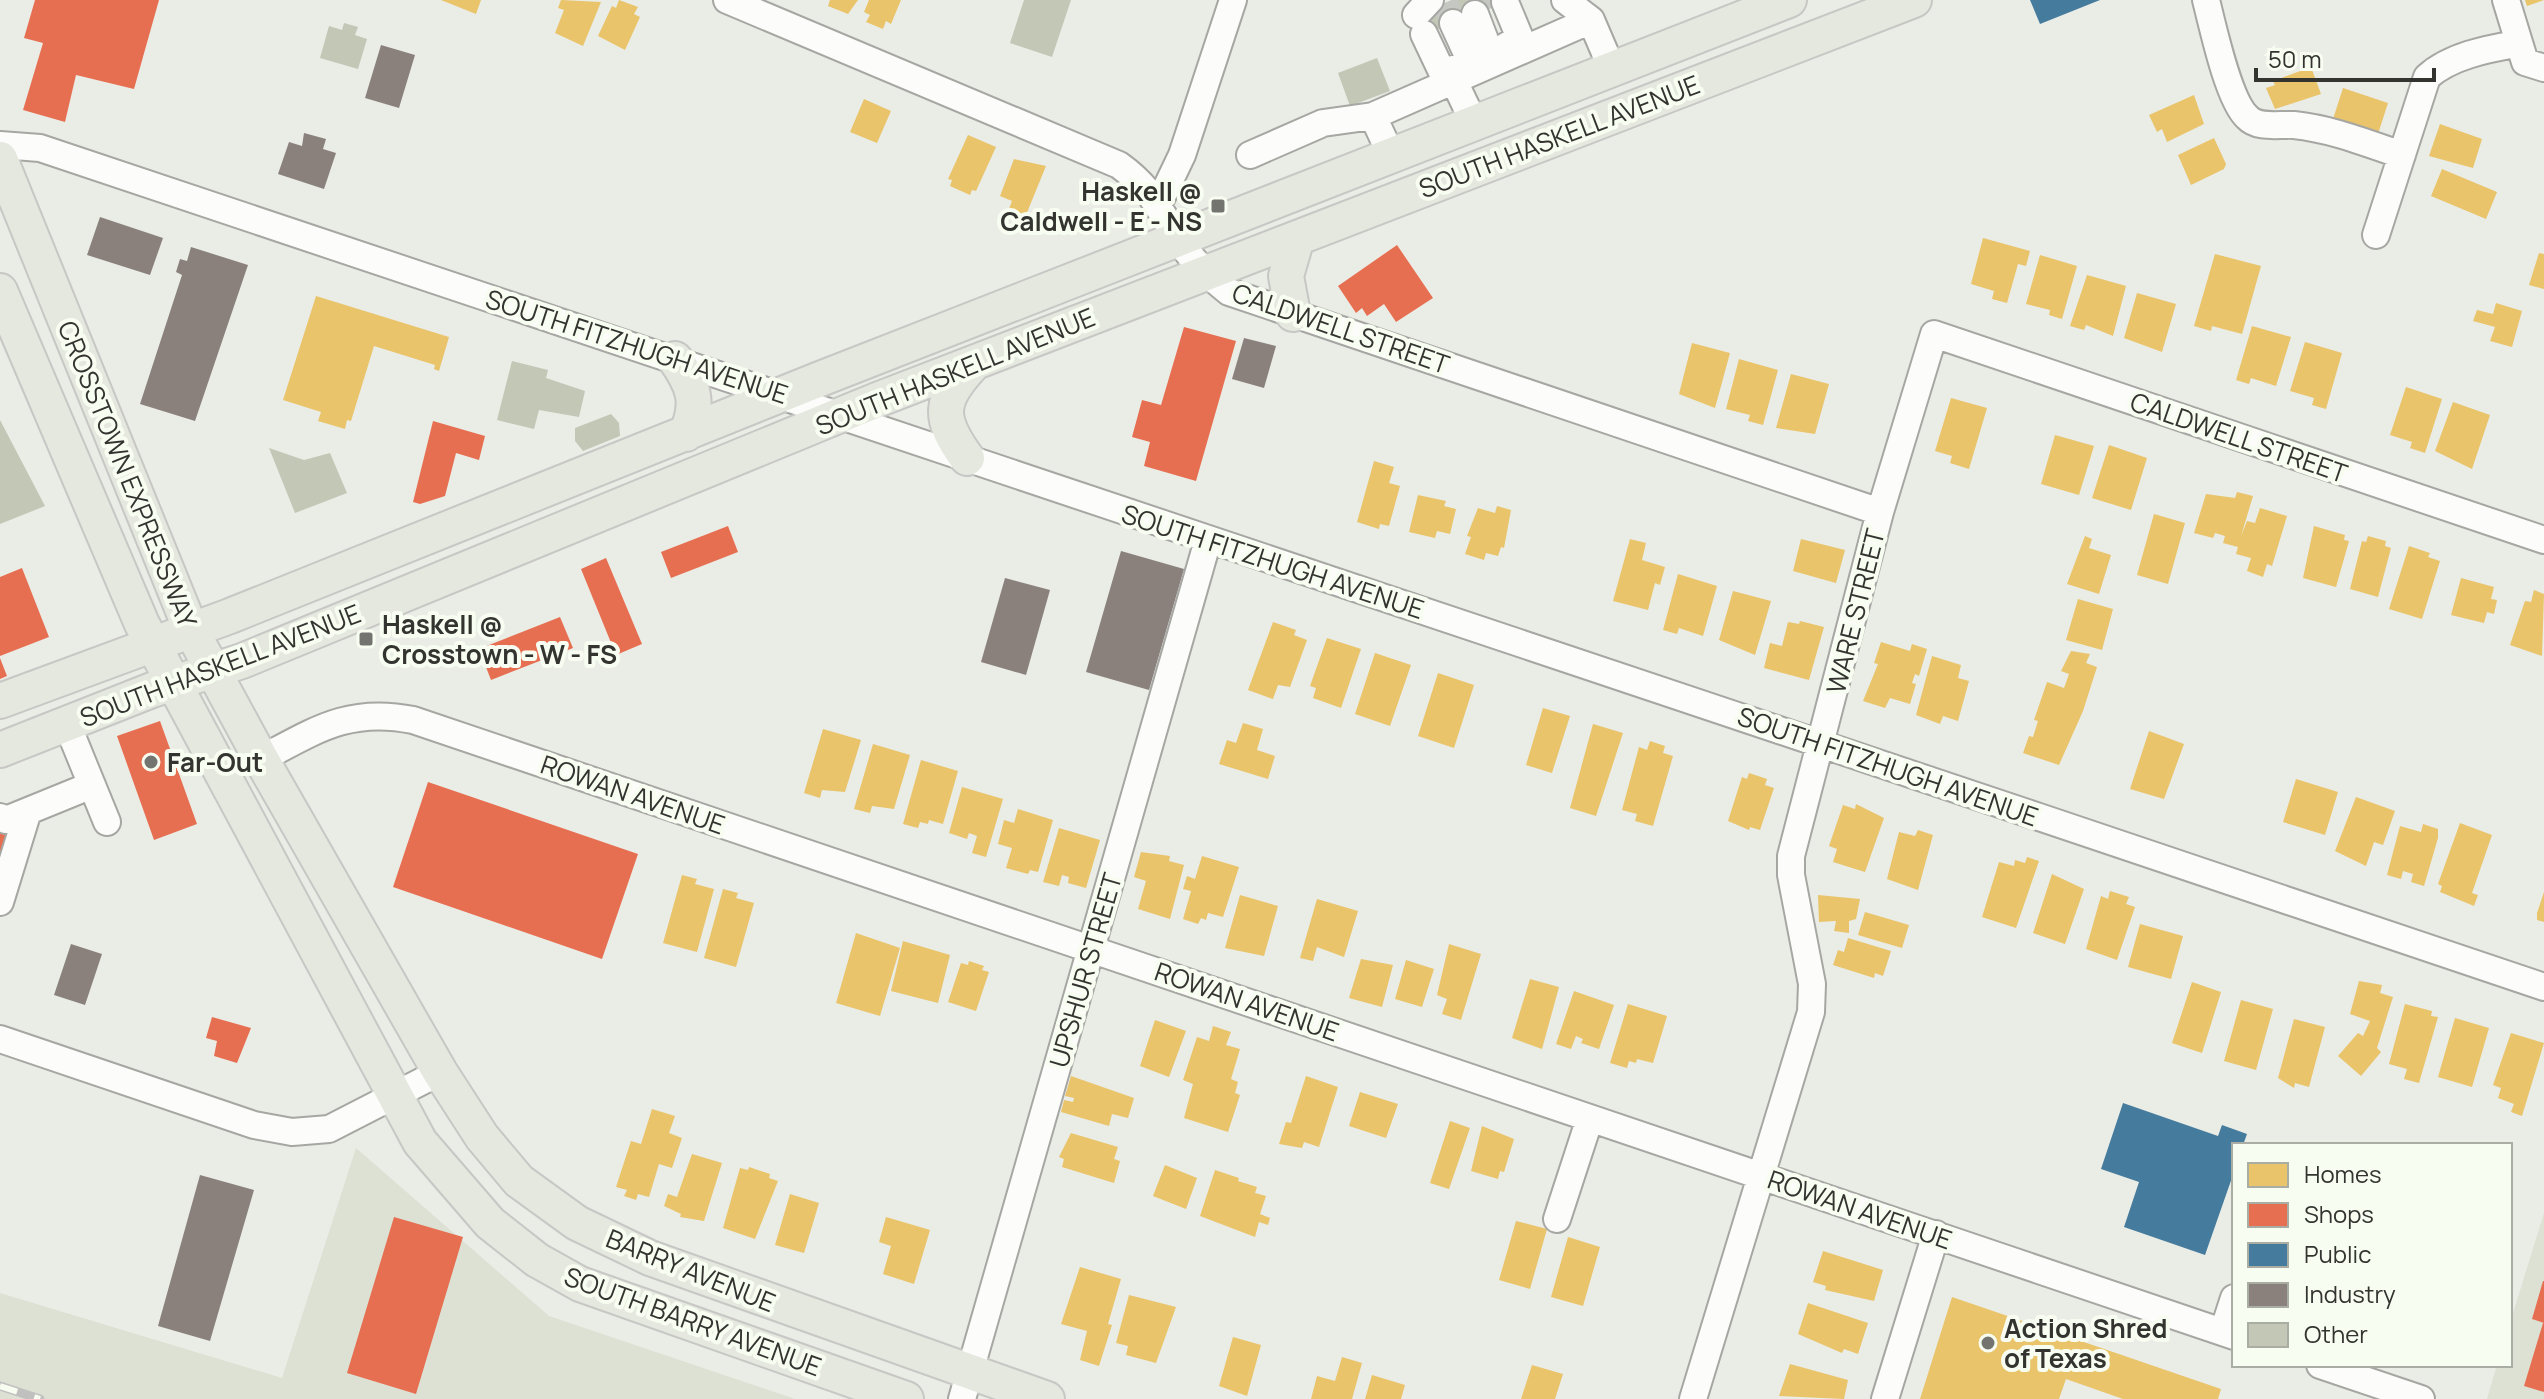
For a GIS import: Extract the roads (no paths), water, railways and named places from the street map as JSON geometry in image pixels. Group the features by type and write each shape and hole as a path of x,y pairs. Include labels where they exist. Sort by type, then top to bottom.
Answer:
{"main road":[{"name":"SOUTH HASKELL AVENUE","path":"0,701 191,630 783,393 1789,0"},
{"name":"SOUTH HASKELL AVENUE","path":"0,750 212,671 974,363 1914,0"},
{"name":"CROSSTOWN EXPRESSWAY","path":"0,159 191,630 440,1072"},
{"path":"1293,314 1286,276 1297,238"},
{"name":"CROSSTOWN EXPRESSWAY","path":"0,291 152,644 396,1097"},
{"path":"675,359 694,389 696,403 686,434"},
{"path":"967,458 945,424 944,409 951,390 974,363"},
{"name":"BARRY AVENUE","path":"440,1072 482,1137 519,1181 577,1223 650,1258 965,1386 1047,1399"},
{"name":"SOUTH BARRY AVENUE","path":"396,1097 420,1142 458,1187 490,1223 537,1260 580,1284 906,1399"}],"street":[{"name":"CALDWELL STREET","path":"727,0 1102,157 1141,181 1159,203 1177,238 1205,273 1229,292 1880,512"},
{"path":"1159,203 1182,155 1233,0"},
{"path":"1565,0 1591,20 1612,69"},
{"path":"2206,0 2221,58 2240,107 2248,119 2259,125 2330,130 2402,155"},
{"path":"2506,0 2516,44 2525,62 2544,68"},
{"path":"1250,155 1323,123 1373,116 1454,81 1480,65 1520,38 1449,11 1442,72 1480,65 1591,20"},
{"path":"2376,235 2427,77 2435,69 2480,51 2516,44"},
{"path":"1454,81 1474,123"},
{"path":"1373,116 1391,155"},
{"name":"SOUTH FITZHUGH AVENUE","path":"0,145 40,148 783,393 1208,540 2544,987"},
{"name":"CALDWELL STREET","path":"1934,334 2544,540"},
{"name":"WARE STREET","path":"1693,1399 1764,1177 1813,998 1791,856 1880,512 1934,334"},
{"name":"UPSHUR STREET","path":"965,1386 1208,540"},
{"name":"ROWAN AVENUE","path":"261,759 348,717 382,714 413,720 2228,1334"},
{"path":"67,724 107,822"},
{"path":"0,817 6,820 92,785"},
{"path":"0,902 28,811"},
{"path":"0,1039 254,1125 292,1132 329,1129 440,1072"},
{"path":"1557,1219 1590,1118"},
{"path":"1885,1399 1936,1234"},
{"path":"2228,1334 2232,1310"},
{"path":"2349,1370 2421,1399"}],"tunnel":[{"path":"1486,0 1489,9"},
{"path":"1445,3 1453,23"}],"railway":[{"path":"0,1386 40,1399"}],"place":[{"name":"Haskell @ Caldwell - E - NS","path":"1218,206"},
{"name":"Haskell @ Crosstown - W - FS","path":"366,639"},
{"name":"Far-Out","path":"151,762"},
{"name":"Action Shred of Texas","path":"1988,1343"}]}
